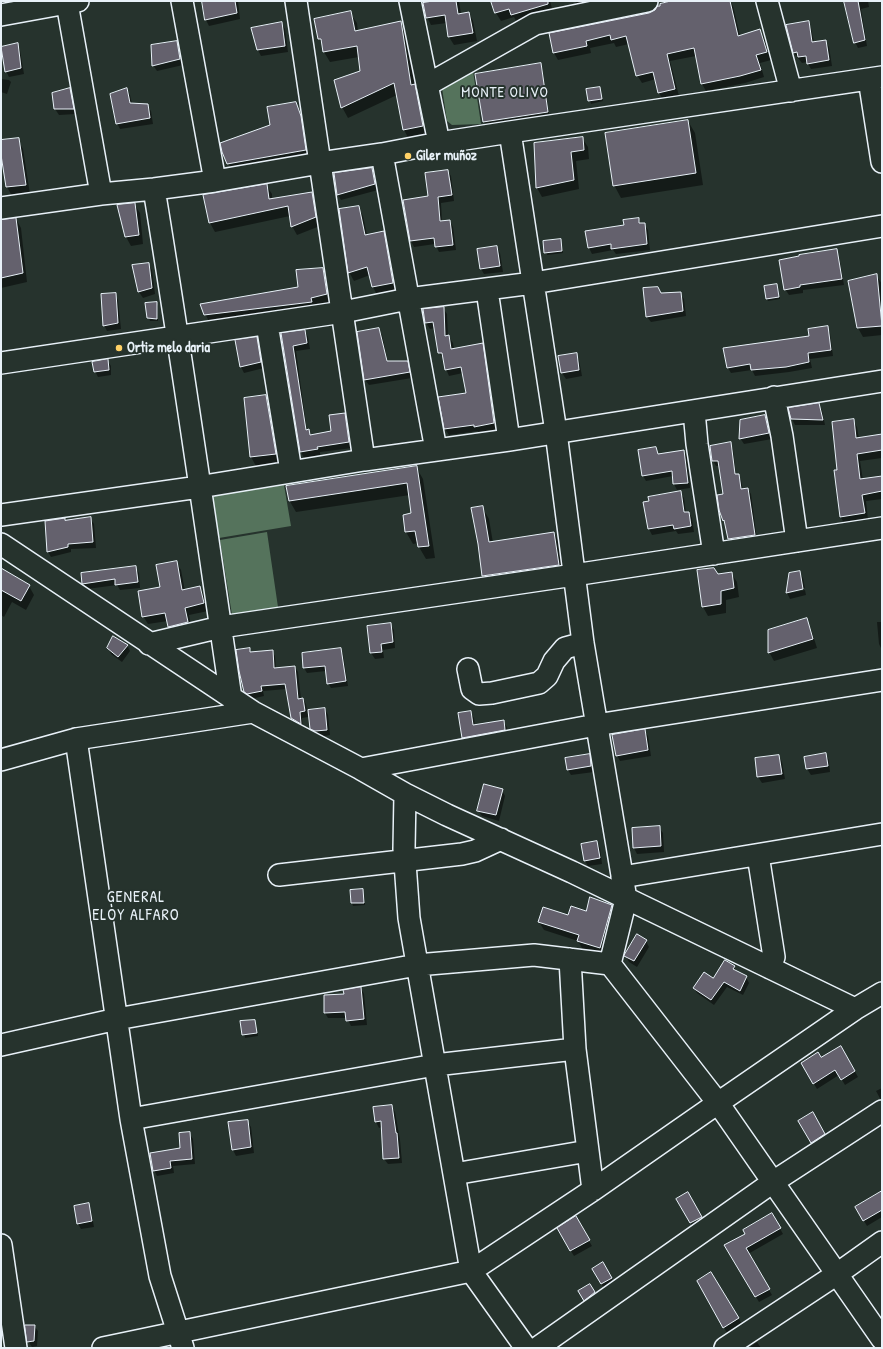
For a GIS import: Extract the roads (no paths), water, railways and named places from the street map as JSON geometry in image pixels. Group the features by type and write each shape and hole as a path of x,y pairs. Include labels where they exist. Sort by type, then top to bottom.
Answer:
{"street":[{"path":"182,1 215,181"},
{"path":"296,1 364,460"},
{"path":"410,1 439,143"},
{"path":"427,85 535,24 647,1"},
{"path":"767,1 791,91"},
{"path":"1,15 72,2 101,194"},
{"path":"1,208 101,194 215,181 382,154 439,143 875,78 882,162"},
{"path":"510,132 556,432 583,643 626,899 610,964"},
{"path":"382,154 436,450"},
{"path":"154,189 179,336 199,486 231,698"},
{"path":"1,363 267,324 343,312 408,299 533,283 882,226"},
{"path":"487,290 509,440"},
{"path":"267,324 291,471"},
{"path":"1,515 364,460 509,440 882,381"},
{"path":"774,397 782,436 797,541"},
{"path":"694,410 697,444 714,554"},
{"path":"149,644 221,627 882,528"},
{"path":"1,544 253,712 447,815 572,872 855,1009"},
{"path":"468,669 472,689 479,694 492,693 539,683 547,676 554,661 565,648 583,643"},
{"path":"361,769 596,725 882,680"},
{"path":"1,760 76,739 253,712"},
{"path":"76,739 131,1119 160,1276 181,1340"},
{"path":"406,794 404,818 405,860 409,918 471,1271 526,1348"},
{"path":"622,877 882,834"},
{"path":"279,875 462,854 475,851 501,839"},
{"path":"758,855 774,957 770,968"},
{"path":"1,1045 117,1019 417,965 534,955 610,964 718,1103 882,1339"},
{"path":"570,959 575,1049 593,1190"},
{"path":"103,1348 181,1340 471,1271 593,1190 855,1009 882,993"},
{"path":"131,1119 435,1065 575,1049"},
{"path":"537,1348 773,1182 882,1111"},
{"path":"454,1174 588,1151"},
{"path":"725,1348 837,1274 882,1242"},
{"path":"1,1245 16,1348"}],"place":[{"name":"Giler muñoz","path":"408,156"},
{"name":"Ortiz melo daria","path":"119,348"}],"district":[{"name":"MONTE OLIVO","path":"505,93"},
{"name":"GENERAL ELOY ALFARO","path":"136,907"}]}
